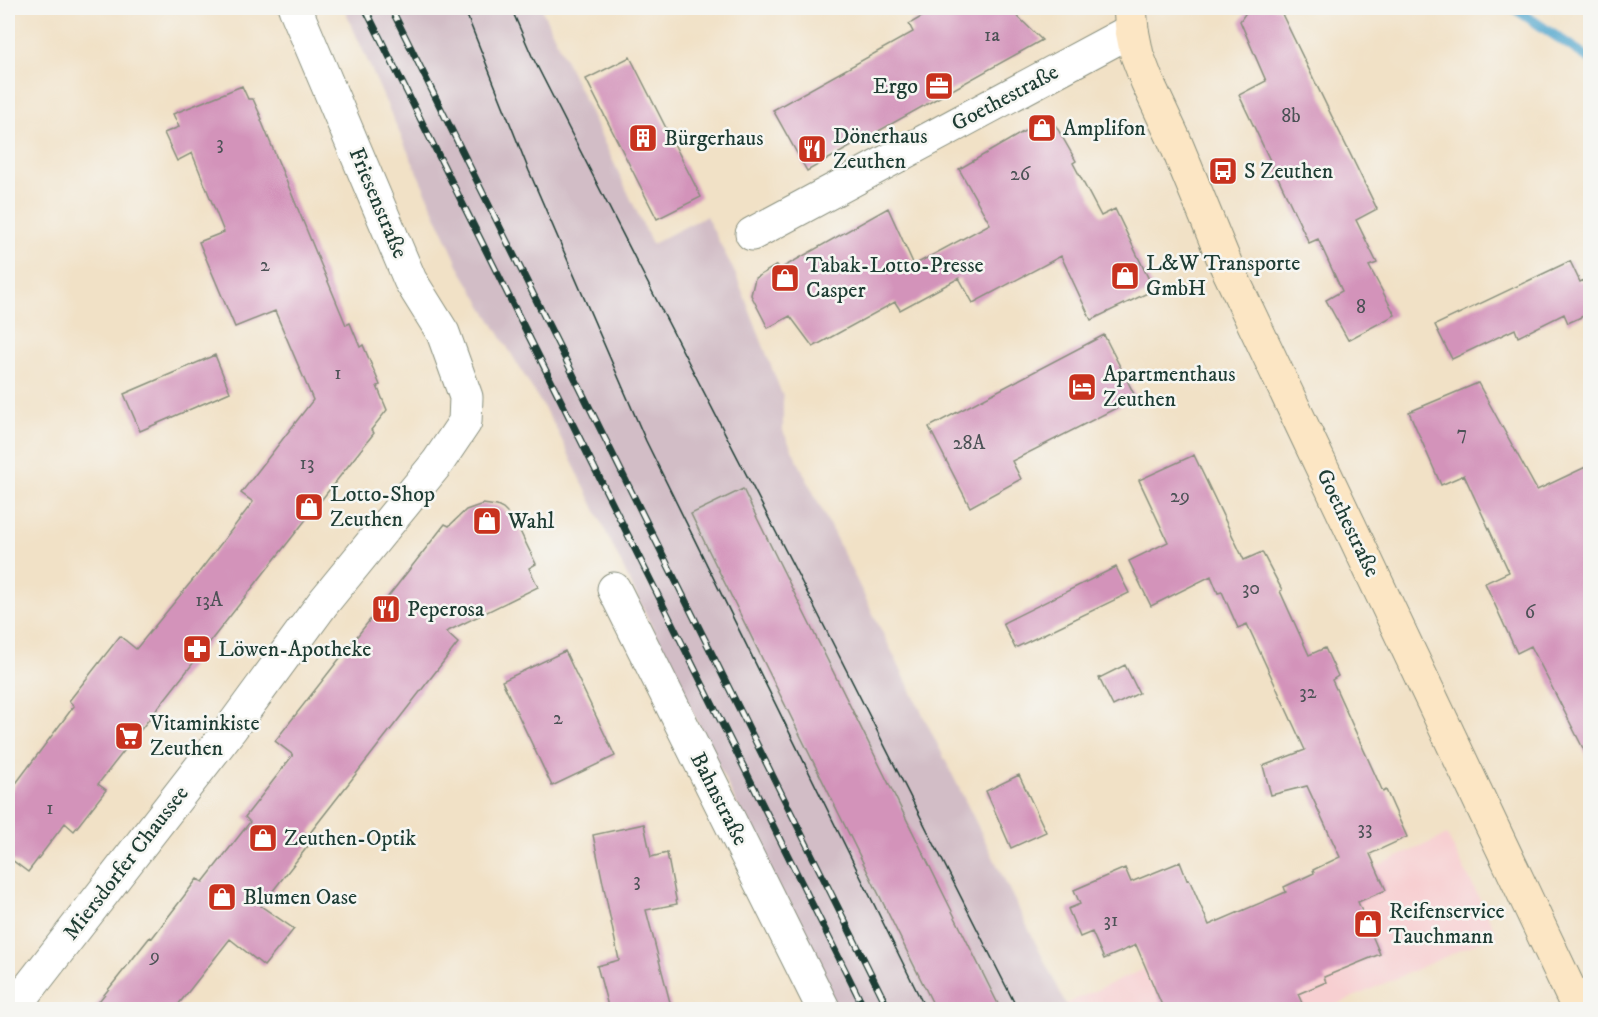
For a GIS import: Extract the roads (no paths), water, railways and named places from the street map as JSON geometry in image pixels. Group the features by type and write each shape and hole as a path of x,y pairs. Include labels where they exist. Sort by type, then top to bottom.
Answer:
{"main road":[{"name":"Goethestraße","path":"1131,19 1137,55 1147,81 1174,139 1226,265 1579,1010"}],"street":[{"name":"Friesenstraße","path":"295,8 410,280 443,333 466,397"},
{"name":"Goethestraße","path":"752,234 1131,19"},
{"name":"Miersdorfer Chaussee","path":"15,995 232,727 323,603 438,462 465,422 466,397"},
{"name":"Bahnstraße","path":"614,589 824,1010"}],"waterway":[{"path":"1514,8 1590,59"}],"tram line":[{"path":"464,8 529,171 646,441 926,1010"},
{"path":"511,8 532,56 1018,1010"}],"railway":[{"path":"365,8 865,1010"},
{"path":"391,8 889,1010"}],"place":[{"name":"Ergo","path":"939,86"},
{"name":"Amplifon","path":"1042,128"},
{"name":"Bürgerhaus","path":"643,138"},
{"name":"Dönerhaus Zeuthen","path":"812,149"},
{"name":"S Zeuthen","path":"1223,171"},
{"name":"L&W Transporte GmbH","path":"1125,276"},
{"name":"Tabak-Lotto-Presse Casper","path":"785,278"},
{"name":"Apartmenthaus Zeuthen","path":"1082,387"},
{"name":"Lotto-Shop Zeuthen","path":"309,507"},
{"name":"Wahl","path":"487,521"},
{"name":"Peperosa","path":"386,609"},
{"name":"Löwen-Apotheke","path":"197,649"},
{"name":"Vitaminkiste Zeuthen","path":"129,736"},
{"name":"Zeuthen-Optik","path":"263,838"},
{"name":"Blumen Oase","path":"222,897"},
{"name":"Reifenservice Tauchmann","path":"1368,924"}]}
